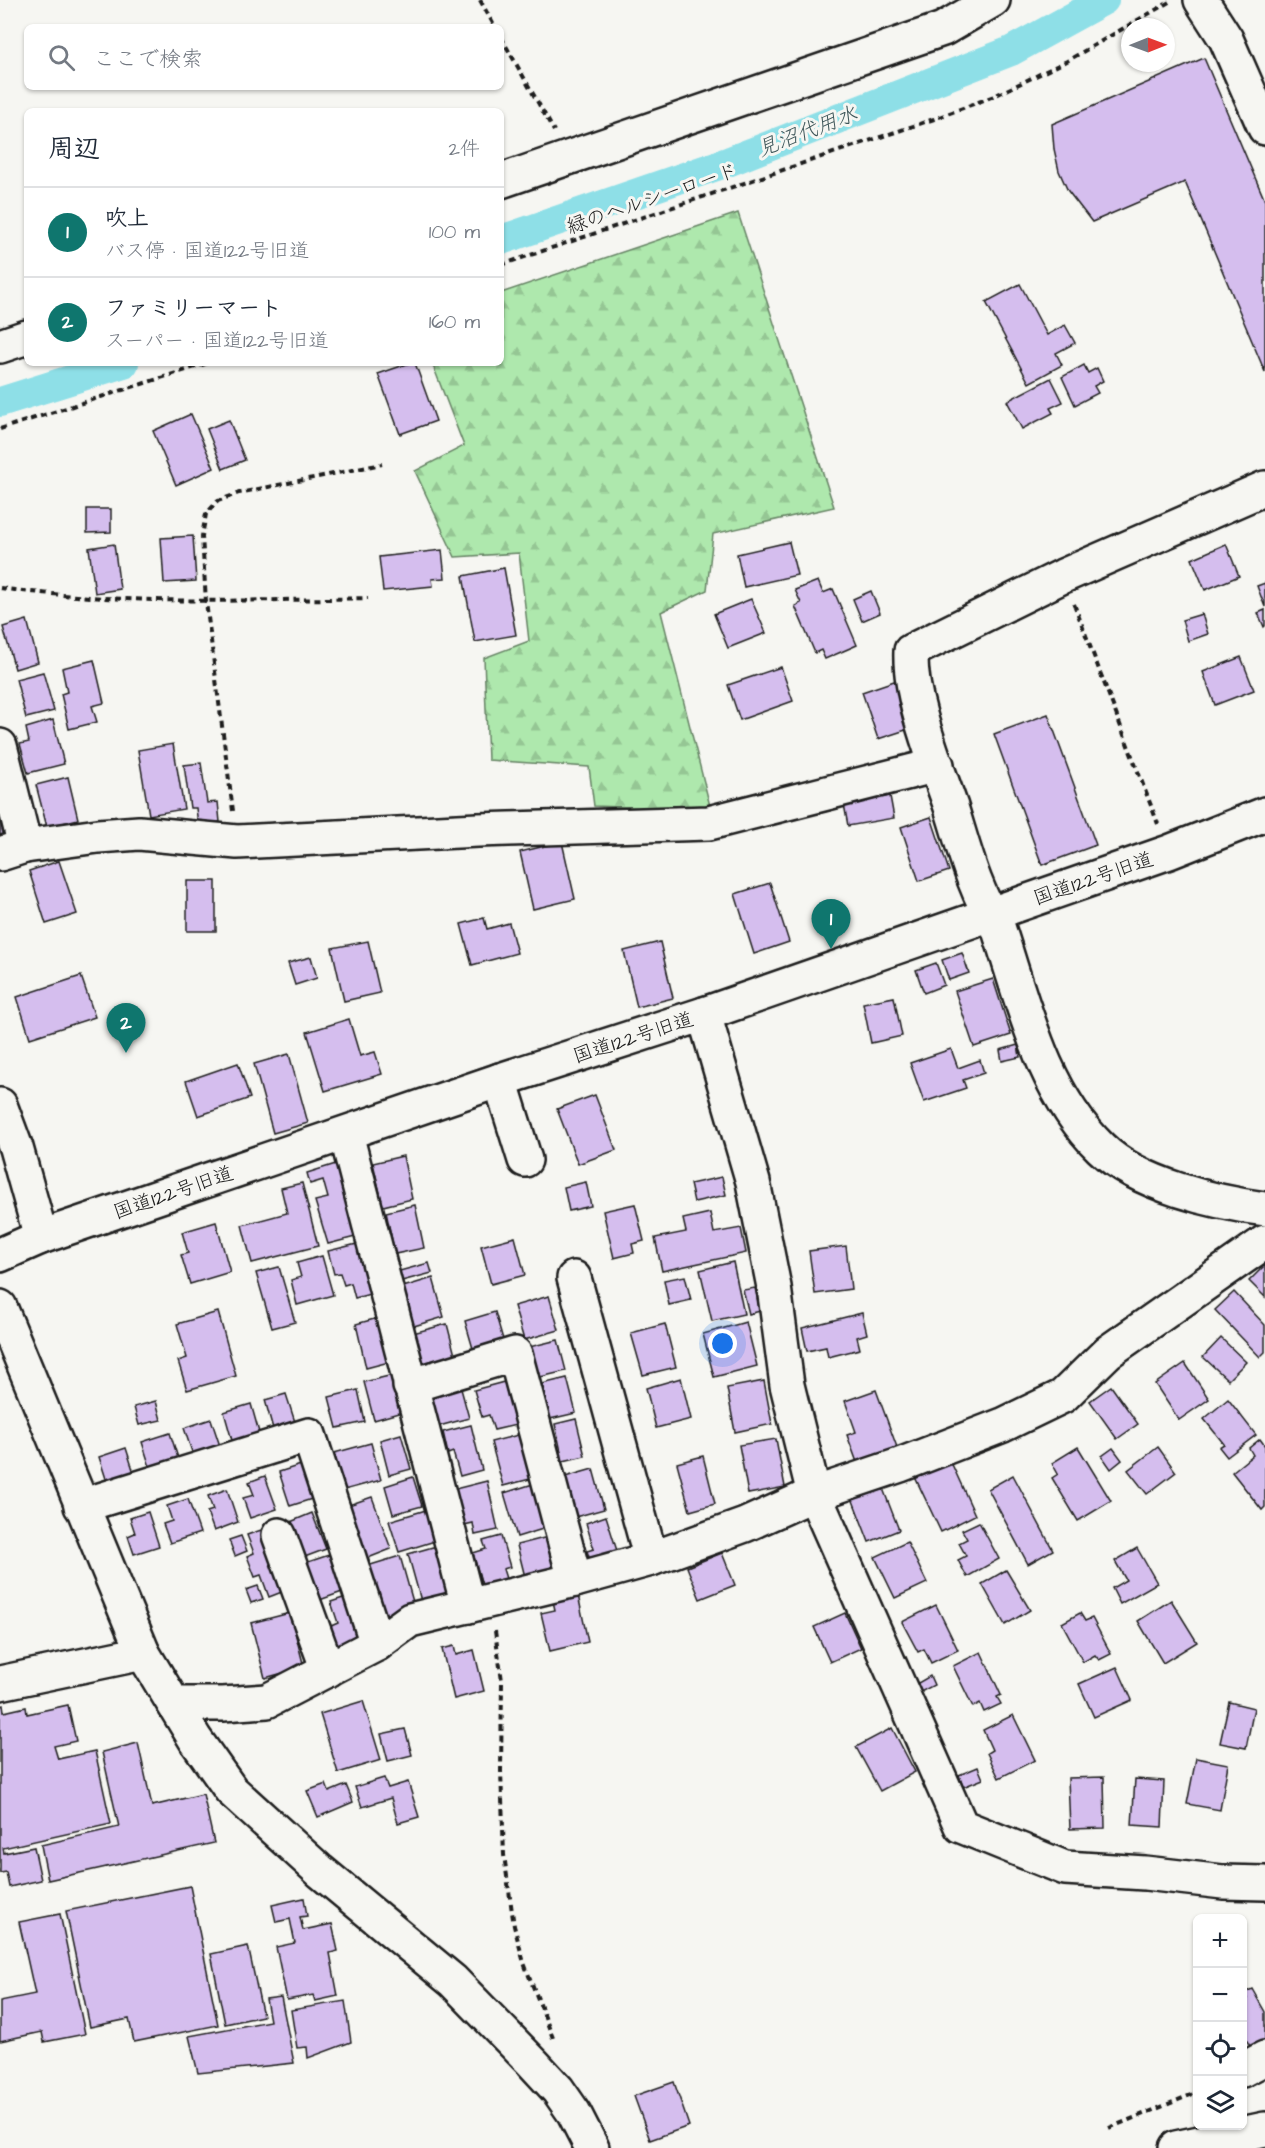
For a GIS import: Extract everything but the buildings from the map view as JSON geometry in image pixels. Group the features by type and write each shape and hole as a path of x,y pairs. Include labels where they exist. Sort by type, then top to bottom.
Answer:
{"main road":[{"path":"504,180 943,28 993,0"},
{"path":"1201,0 1226,39 1262,113"},
{"path":"0,345 24,338"},
{"path":"1265,488 1063,576 911,651 910,669 937,765 978,889 989,914 999,927 1031,1026 1056,1087 1075,1116 1101,1148 1123,1166 1169,1187 1227,1204 1265,1209"},
{"path":"0,746 13,850 98,836 139,833 237,842 478,830 709,823 937,765"},
{"name":"国道122号旧道","path":"0,1255 41,1237 500,1080 704,1014 1169,852 1265,814"},
{"path":"704,1014 753,1182 774,1287 787,1385 814,1494 962,1826 1065,1868 1145,1873 1223,1882 1265,1883"},
{"path":"500,1080 525,1160"},
{"path":"0,1105 16,1148 41,1237"},
{"path":"346,1134 410,1386 480,1603"},
{"path":"175,1704 267,1701 377,1644 410,1620 651,1559 745,1525 814,1494 900,1465 993,1429 1063,1396 1108,1352 1265,1242"},
{"path":"574,1278 651,1559"},
{"path":"0,1307 143,1653 195,1739 231,1790 321,1871 453,1981 558,2090 574,2113 592,2148"},
{"path":"410,1386 515,1354 575,1580"},
{"path":"81,1506 309,1435 377,1644"},
{"path":"279,1535 328,1670"},
{"path":"0,1683 143,1653"},
{"path":"1247,2067 1265,2058"},
{"path":"1176,2148 1265,2129"}],"path":[{"path":"480,0 493,24"},
{"name":"緑のヘルシーロード","path":"504,264 914,126 994,96 1066,61 1173,0"},
{"path":"504,42 569,158"},
{"path":"0,429 199,366"},
{"path":"237,842 206,602 202,536 206,514 218,501 239,493 382,464"},
{"path":"1063,576 1169,852"},
{"path":"0,588 42,594 206,602 368,597"},
{"path":"480,1603 502,1681 501,1771 504,1855 514,1926 524,1963 555,2044"},
{"path":"1109,2128 1193,2094"}],"green space":[{"path":"738,213 834,507 713,534 707,590 661,612 711,810 594,806 589,767 488,760 484,658 529,641 519,553 455,557 415,471 464,446 433,366 504,366 504,292"}],"waterway":[{"name":"見沼代用水","path":"504,239 725,163 1011,51 1104,0"},
{"name":"見沼代用水","path":"0,402 114,366"}],"place":[{"name":"吹上","path":"831,949"},
{"name":"ファミリーマート","path":"126,1053"}]}
